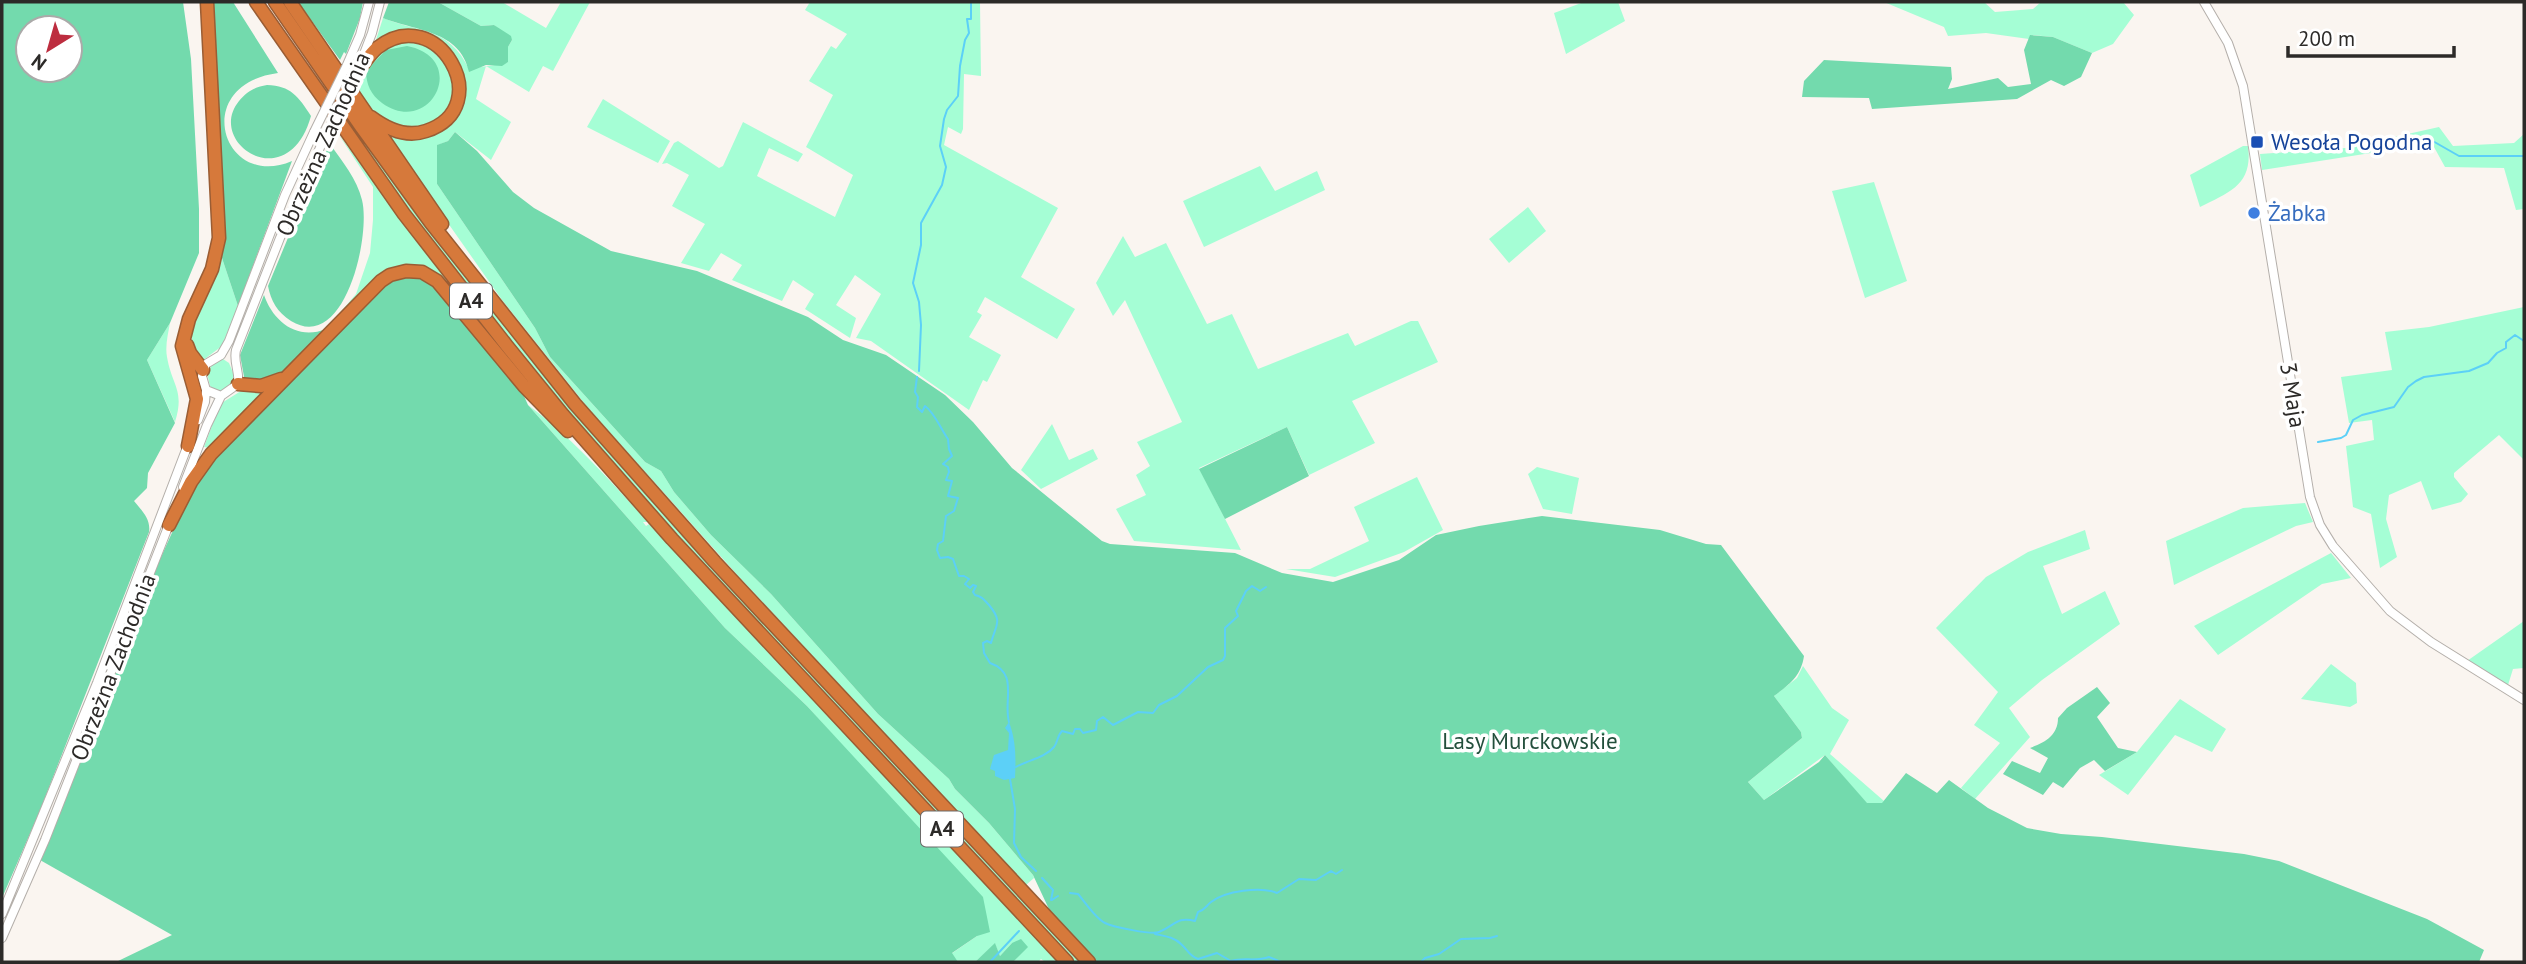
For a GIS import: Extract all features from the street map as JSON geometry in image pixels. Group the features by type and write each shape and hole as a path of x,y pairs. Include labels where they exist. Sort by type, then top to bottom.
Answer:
{"highway":[{"path":"188,446 197,399 182,346 189,320 212,269 219,238 207,2"},
{"name":"A4","path":"256,2 345,132 421,236 537,383 681,549 1067,962"},
{"name":"A4","path":"275,2 402,183 520,337 621,457 715,562 1089,962"},
{"path":"290,2 520,337"},
{"path":"354,78 377,48 396,37 409,35 423,37 443,48 458,72 458,94 454,107 448,117 430,130 411,134 389,129 370,116 359,104"},
{"path":"169,525 191,482 211,454 381,281 398,272 422,272 437,281 539,402 606,464"},
{"path":"185,334 190,353 203,370"},
{"path":"237,384 252,387 270,384 298,366"}],"street":[{"name":"Obrzeżna Zachodnia","path":"221,355 229,341 285,195 360,36 369,2"},
{"name":"Obrzeżna Zachodnia","path":"235,364 236,350 260,288 354,78 372,33 380,2"},
{"name":"3 Maja","path":"2204,2 2237,62 2243,86 2310,497 2320,525 2333,546 2390,611 2431,642 2524,700"},
{"path":"221,355 235,364 239,376 237,384 221,396 206,390 202,379 205,364 221,355"},
{"name":"Obrzeżna Zachodnia","path":"2,914 97,683 205,402 206,390"},
{"name":"Obrzeżna Zachodnia","path":"2,938 45,840 206,425 221,396"}],"green space":[{"path":"2,2 183,2 191,59 199,253 170,323 147,360 175,423 148,473 147,488 134,501 147,519 149,532 39,813 2,898"},
{"path":"210,2 233,2 278,73 250,81 233,96 225,114 226,133 234,150 248,162 268,166 292,161 238,306 222,258"},
{"path":"298,2 363,2 360,18 346,54 344,52 340,60"},
{"path":"389,2 438,2 481,26 494,25 511,36 508,62 502,66 486,65 469,72 464,58 446,40 383,18"},
{"path":"438,2 502,2 546,28 561,2 590,2 553,71 543,66 529,92 486,66 508,62 508,47 512,40 494,25 481,26"},
{"path":"810,2 986,2 980,3 981,76 964,74 963,129 961,134 948,127 944,145 1058,208 1021,277 1075,309 1057,339 985,297 977,312 982,315 969,337 1001,355 987,382 983,380 969,410 871,341 856,338 881,294 855,275 836,305 856,318 850,338 805,309 814,294 793,280 782,301 732,280 742,265 721,253 709,271 681,263 705,224 672,206 689,175 667,163 662,164 674,143 678,141 719,168 723,166 743,122 803,154 798,162 769,148 757,176 835,217 853,175 806,147 833,95 809,81 831,46 836,49 847,34 805,10"},
{"path":"1584,2 1618,2 1625,21 1566,54 1554,13"},
{"path":"1884,2 1984,2 1995,12 2033,9 2041,2 2123,2 2134,15 2113,44 2092,53 2053,37 2031,35 2029,39 1986,33 1948,36 1944,27"},
{"path":"383,18 443,38 461,55 469,69 486,66 476,99 511,122 491,160 455,132 448,141 438,145 437,184 535,328 550,357 645,462 661,471 674,492 711,535 771,594 878,714 949,779 955,789 989,823 1033,875 1034,878 1026,885 740,578 588,408 502,300 384,132 392,137 406,139 454,114 455,58 441,42 375,43"},
{"path":"2030,35 2053,37 2092,53 2081,77 2064,86 2051,80 2017,99 1872,109 1869,98 1802,97 1804,81 1824,60 1951,67 1952,79 1948,89 1998,78 2008,87 2031,84 2024,50"},
{"path":"398,41 427,43 455,76 451,101 443,115 428,124 404,130 373,114 356,89 372,58"},
{"path":"407,46 426,53 437,65 440,79 428,104 415,111 400,111 382,103 368,85 366,71 386,50"},
{"path":"267,85 282,87 293,93 311,116 300,141 285,154 269,158 254,155 241,146 233,133 231,117 245,95 255,88"},
{"path":"603,99 670,141 658,163 587,127"},
{"path":"345,112 499,317 1084,962 1073,962 625,480 479,306 341,120"},
{"path":"2439,127 2453,146 2514,143 2524,134 2524,209 2516,210 2504,168 2445,167 2434,147 2393,147 2390,150 2262,170 2260,154 2345,148"},
{"path":"337,132 417,241 552,410 426,269 395,269 382,275 358,294 326,329 356,294 370,253 373,220 373,187"},
{"name":"Lasy Murckowskie","path":"455,132 477,151 513,192 534,208 611,251 697,271 808,317 843,340 886,355 945,395 973,422 1012,468 1102,541 1110,544 1235,553 1282,573 1333,582 1399,560 1436,535 1542,516 1660,530 1706,544 1721,545 1804,656 1794,679 1774,696 1801,732 1802,738 1748,782 1764,800 1825,755 1867,803 1882,803 1906,773 1937,793 1949,780 1988,808 2027,828 2244,854 2279,861 2427,919 2484,950 2479,962 1093,962 1055,922 1033,875 989,823 955,789 949,779 878,714 771,594 711,535 674,492 661,471 645,462 550,357 535,328 437,184 437,145 448,141"},
{"path":"330,144 349,170 360,192 364,217 362,238 358,262 340,306 326,321 310,327 291,321 282,314 273,301 268,286"},
{"path":"2243,146 2248,146 2249,159 2243,178 2230,191 2200,207 2190,175"},
{"path":"1260,166 1275,191 1317,171 1325,190 1204,247 1183,201"},
{"path":"1874,182 1907,281 1865,298 1832,191"},
{"path":"1528,207 1546,231 1509,263 1489,239"},
{"path":"1123,236 1135,257 1166,243 1207,324 1232,314 1258,369 1348,333 1355,346 1411,321 1418,321 1438,362 1352,401 1375,443 1309,475 1287,427 1199,468 1241,550 1134,541 1116,509 1146,495 1136,475 1150,466 1137,442 1182,422 1125,300 1113,316 1096,283"},
{"path":"222,258 238,306 222,346 202,361 192,343 192,331"},
{"path":"398,278 421,278 435,286 520,387 528,405 725,628 807,706 983,897 990,932 977,936 952,953 958,962 116,962 172,935 40,860 156,568 185,504 207,465 384,287"},
{"path":"264,295 273,313 288,326 305,332 326,329 276,378 245,382 240,355"},
{"path":"2524,307 2524,460 2499,435 2454,473 2454,477 2468,494 2461,502 2432,510 2421,481 2389,495 2386,519 2397,557 2380,568 2371,514 2353,507 2346,446 2374,440 2372,420 2349,423 2341,377 2392,370 2385,332 2429,327"},
{"path":"170,323 166,353 179,402 175,422 147,360"},
{"path":"223,359 229,363 234,375 231,386 218,393 210,386 207,373 212,365"},
{"path":"277,385 210,448 204,447 220,404 241,391"},
{"path":"528,405 560,431 605,476 648,522 643,522 646,526 649,524 1059,962 1045,962 1041,959 1038,962 1013,962 1027,947 1012,943 1000,956 995,944 975,962 958,962 951,954 977,936 844,747 807,706 725,628"},
{"path":"1052,424 1069,460 1093,449 1098,459 1041,489 1021,470"},
{"path":"1287,427 1309,476 1225,519 1199,469"},
{"path":"1537,467 1579,478 1572,514 1543,509 1528,474"},
{"path":"1417,477 1443,530 1404,552 1335,577 1286,569 1310,569 1369,541 1354,507"},
{"path":"2305,503 2313,522 2296,526 2174,585 2166,541 2243,508"},
{"path":"2085,530 2090,549 2043,566 2062,614 2105,591 2120,624 2042,680 2009,708 2030,737 1975,799 1961,788 2000,743 1974,725 1998,692 1936,628 1986,577 2028,552"},
{"path":"2331,553 2351,578 2322,584 2218,655 2194,626"},
{"path":"2524,621 2524,668 2513,669 2508,685 2467,661"},
{"path":"2331,664 2356,683 2357,703 2350,707 2301,699"},
{"path":"1803,666 1832,708 1849,720 1830,754 1884,801 1882,804 1866,803 1825,755 1764,800 1748,782 1802,738 1801,732 1774,696 1797,678"},
{"path":"2097,687 2110,703 2097,717 2118,748 2137,752 2105,771 2094,760 2080,768 2063,788 2053,782 2043,795 2003,774 2012,761 2040,773 2048,758 2030,748 2050,737 2056,729 2058,718 2067,708"},
{"path":"2180,699 2226,729 2212,752 2175,735 2128,795 2099,775 2137,752"},
{"path":"1021,939 1028,947 1013,962 975,962 995,943 1000,956 1012,943"}],"water":[{"path":"1009,722 1015,750 1015,778 1004,780 995,776 995,771 990,769 994,755 1008,750 1009,733 1005,728"}],"waterway":[{"path":"919,371 921,325 919,302 913,283 921,245 921,223 942,185 946,167 940,146 944,119 947,110 958,96 960,66 969,33 967,19 971,19 971,2"},
{"path":"2363,142 2406,143 2431,140 2459,156 2524,156"},
{"path":"2318,442 2346,435 2353,420 2362,415 2394,407 2408,387 2424,377 2469,371 2488,363 2506,348 2506,342 2515,335 2524,341"},
{"path":"917,377 917,407 922,412 925,406 928,409 948,439 952,456 943,464 948,467 949,472 946,480 952,481 948,496 958,498 954,511 946,516 943,541 938,544 937,550 940,558 953,559 959,576 969,579 965,584 970,588 976,586 973,592 975,595 984,600 996,615 997,623 991,643 983,643 984,653 990,663 1004,673 1007,680 1009,722"},
{"path":"1016,767 1050,751 1062,731 1073,734 1075,729 1080,729 1083,733 1096,730 1097,721 1103,717 1113,725 1138,712 1153,713 1159,705 1177,696 1208,667 1223,660 1225,628 1238,616 1236,611 1246,591 1252,586 1260,591 1266,587"},
{"path":"1010,779 1015,809 1014,843 1021,857 1036,871"},
{"path":"1070,893 1078,894 1105,923 1155,933 1179,921 1195,921 1198,912 1225,895 1253,890 1277,893 1299,879 1316,880 1331,871 1336,874 1342,870"},
{"path":"1042,878 1053,890 1051,900"},
{"path":"1052,900 1058,896"},
{"path":"990,962 1019,931"},
{"path":"1155,934 1175,940 1198,959 1217,953 1231,961 1269,957 1281,962"},
{"path":"1421,962 1461,939 1497,936"}],"place":[{"name":"Wesoła Pogodna","path":"2257,142"},
{"name":"Żabka","path":"2254,213"}]}
